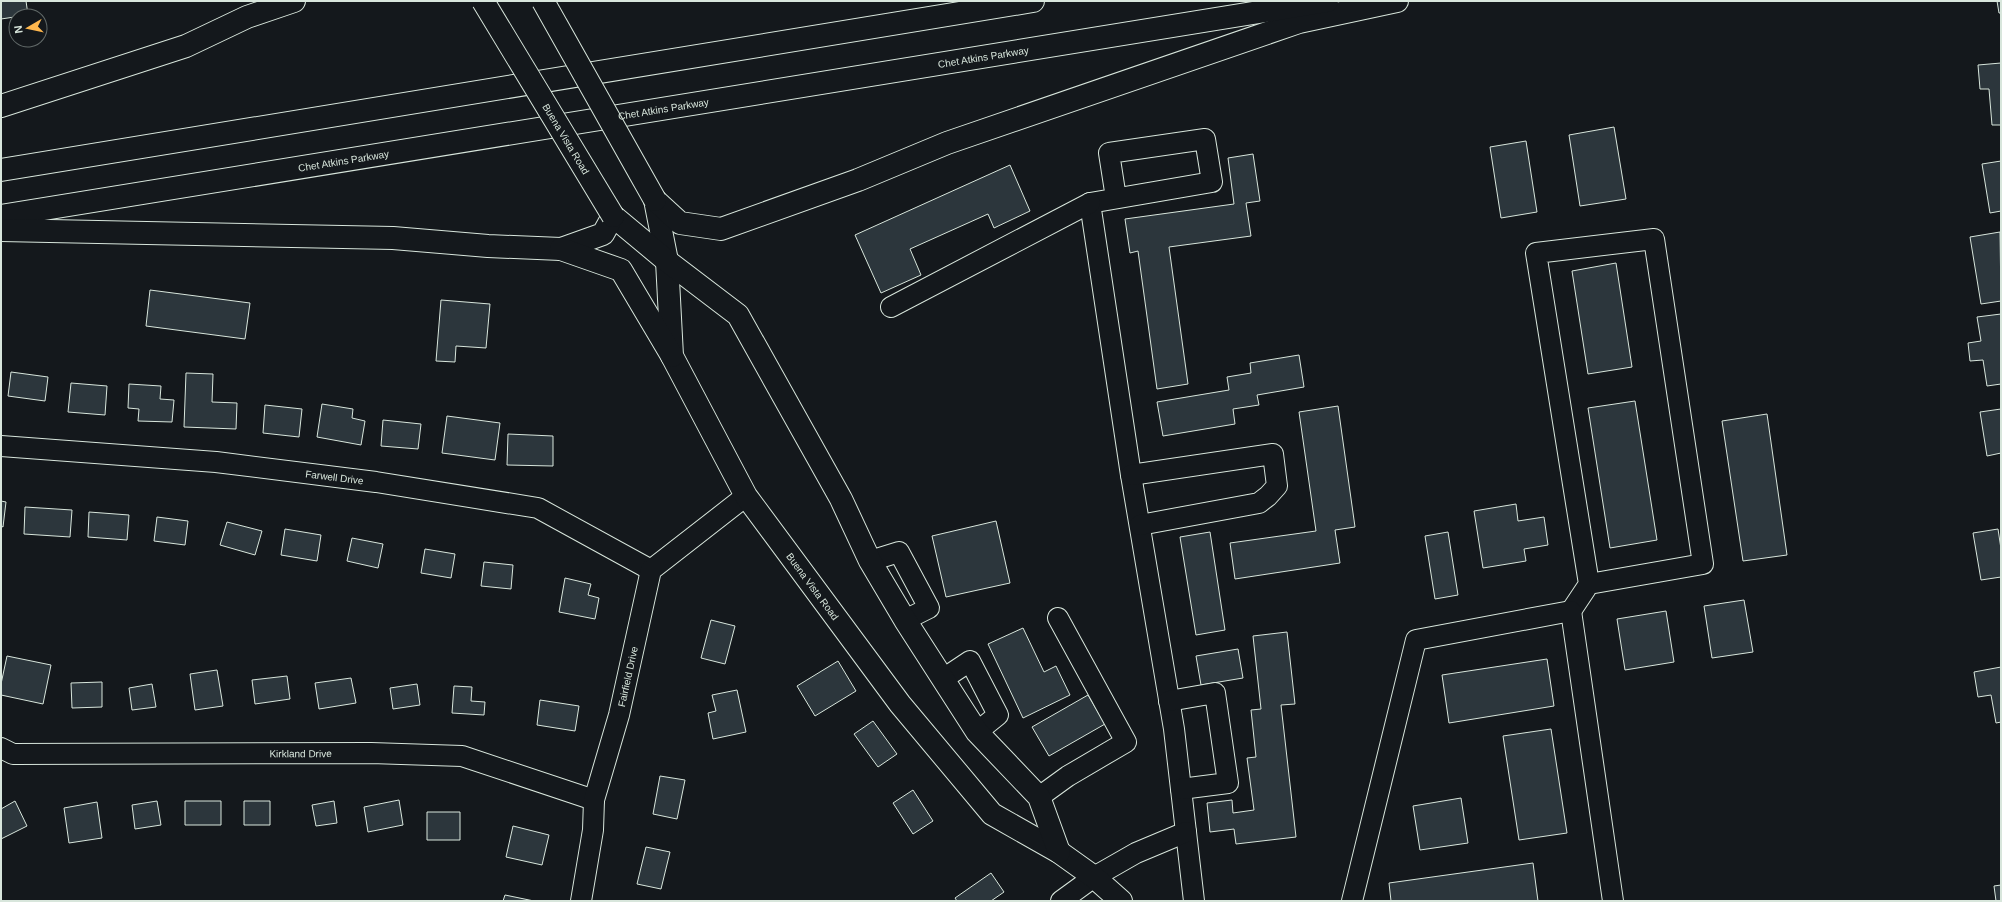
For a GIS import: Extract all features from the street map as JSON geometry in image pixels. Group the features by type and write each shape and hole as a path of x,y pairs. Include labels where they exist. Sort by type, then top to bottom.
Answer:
{"main road":[{"path":"1,106 186,46 248,17 294,1"},
{"name":"Buena Vista Road","path":"483,1 613,216 667,261 738,315 841,499 870,561 905,620 977,732 1039,797 1059,852"},
{"name":"Buena Vista Road","path":"542,1 655,200 667,261 672,356 746,496 900,704 992,814 1059,852 1094,877 1121,901"},
{"path":"1,170 1033,1"},
{"name":"Chet Atkins Parkway","path":"1,216 1326,1"},
{"path":"655,200 680,223 721,229 858,180 947,143 1299,22 1397,1"},
{"path":"561,249 603,234 613,216"},
{"path":"1,230 393,238 488,246 561,249 621,270 672,356"}],"street":[{"path":"891,307 1090,203 1212,182 1206,139 1109,153 1116,198"},
{"path":"1090,203 1131,475 1169,701 1194,901"},
{"path":"1589,584 1703,564 1654,239 1536,253 1589,584 1571,611 1613,901"},
{"name":"Farwell Drive","path":"1,446 216,462 376,482 538,508 651,570"},
{"path":"1131,475 1273,454 1276,486 1268,496 1259,503 1140,524"},
{"path":"651,570 746,496"},
{"path":"870,561 899,552 930,608 905,620"},
{"name":"Fairfield Drive","path":"581,901 593,830 594,800 619,715 651,570"},
{"path":"1352,901 1416,640 1571,611"},
{"path":"1039,797 1068,776 1126,742 1058,618"},
{"path":"942,679 970,661 998,715 977,732"},
{"path":"1169,701 1215,693 1228,783 1181,788"},
{"name":"Kirkland Drive","path":"1,748 13,754 371,753 462,756 594,800"},
{"path":"1061,901 1094,877 1136,853 1186,832"}],"building":[{"path":"1,1 26,1 27,8 8,8 8,18 1,19"},
{"path":"1997,1 2001,1 2001,13 1999,13"},
{"path":"2001,63 2001,125 1992,125 1989,89 1980,89 1978,65"},
{"path":"1614,127 1626,199 1580,206 1569,135"},
{"path":"1526,141 1537,212 1501,218 1490,147"},
{"path":"1253,154 1260,201 1246,203 1251,236 1169,247 1188,384 1157,389 1138,251 1130,253 1125,219 1234,204 1228,158"},
{"path":"2001,161 2001,211 1990,213 1982,164"},
{"path":"1010,165 1030,211 994,228 988,214 910,249 921,275 881,293 855,235"},
{"path":"2000,232 2001,301 1981,304 1970,237"},
{"path":"1616,263 1632,367 1588,374 1572,271"},
{"path":"150,290 250,303 245,339 146,326"},
{"path":"441,300 490,304 486,348 456,346 455,362 436,361"},
{"path":"2001,314 2001,384 1987,386 1983,360 1970,361 1968,343 1981,341 1977,317"},
{"path":"1299,355 1304,387 1257,395 1259,405 1233,409 1235,424 1163,436 1157,402 1229,390 1227,377 1251,373 1250,363"},
{"path":"11,372 48,377 45,401 8,396"},
{"path":"186,373 213,374 212,402 237,403 236,429 184,427"},
{"path":"71,383 107,386 105,415 68,412"},
{"path":"129,384 161,386 160,399 174,400 172,422 138,421 139,409 128,408"},
{"path":"1635,401 1657,540 1610,548 1588,408"},
{"path":"322,404 353,409 352,418 365,421 361,445 317,437"},
{"path":"265,405 302,409 299,437 263,433"},
{"path":"1338,406 1355,527 1335,530 1340,563 1235,579 1230,543 1316,531 1299,412"},
{"path":"2001,409 2001,453 1987,456 1980,412"},
{"path":"1767,414 1787,555 1743,561 1722,421"},
{"path":"447,416 500,423 495,460 442,453"},
{"path":"383,420 421,424 418,449 381,446"},
{"path":"508,434 553,436 553,466 507,465"},
{"path":"1,501 6,502 3,527 1,526"},
{"path":"1516,504 1518,521 1544,517 1548,545 1524,549 1526,561 1483,568 1474,511"},
{"path":"25,507 72,510 70,537 24,534"},
{"path":"89,512 129,515 127,540 88,537"},
{"path":"157,517 188,521 185,545 154,541"},
{"path":"996,521 1010,583 946,597 932,536"},
{"path":"227,522 262,531 255,555 220,545"},
{"path":"285,529 321,535 317,561 281,555"},
{"path":"1998,529 2001,549 2001,577 1981,580 1973,533"},
{"path":"1210,532 1225,630 1196,635 1180,537"},
{"path":"1448,532 1458,595 1435,599 1425,536"},
{"path":"352,538 383,544 378,568 347,561"},
{"path":"425,549 455,554 451,578 421,573"},
{"path":"484,562 513,565 511,589 481,586"},
{"path":"565,578 591,584 588,595 599,598 595,619 559,612"},
{"path":"1744,600 1753,652 1712,658 1704,606"},
{"path":"1666,611 1674,662 1625,670 1617,619"},
{"path":"711,620 735,626 725,664 701,658"},
{"path":"1023,628 1044,672 1056,666 1070,695 1023,718 988,644"},
{"path":"1287,632 1295,704 1281,705 1296,837 1236,844 1234,829 1210,832 1207,803 1232,800 1233,813 1254,810 1247,758 1256,757 1251,710 1261,709 1253,636"},
{"path":"1238,649 1243,678 1201,685 1196,656"},
{"path":"7,656 51,665 43,704 1,695 1,684"},
{"path":"1547,659 1554,706 1449,723 1442,675"},
{"path":"838,661 856,691 815,716 797,686"},
{"path":"2001,667 2001,722 1996,723 1991,695 1978,697 1974,672"},
{"path":"217,670 223,706 195,710 190,674"},
{"path":"287,676 290,699 255,704 252,680"},
{"path":"351,678 356,703 319,709 315,683"},
{"path":"102,682 102,707 72,708 71,683"},
{"path":"152,684 156,707 132,710 129,688"},
{"path":"417,684 420,705 393,709 390,688"},
{"path":"454,686 472,687 471,701 485,702 484,715 452,713"},
{"path":"737,690 746,732 713,739 708,713 716,711 712,695"},
{"path":"1088,695 1105,724 1049,756 1032,727"},
{"path":"540,700 579,706 575,731 537,725"},
{"path":"873,721 897,754 878,767 854,734"},
{"path":"1551,729 1567,833 1519,840 1503,736"},
{"path":"660,776 685,780 677,819 653,814"},
{"path":"913,790 933,821 913,834 893,803"},
{"path":"1461,798 1468,843 1420,850 1413,806"},
{"path":"399,800 403,825 368,832 364,807"},
{"path":"15,801 27,826 1,839 1,809"},
{"path":"157,801 161,825 135,829 132,805"},
{"path":"185,801 221,801 221,825 185,825"},
{"path":"244,801 270,801 270,825 244,825"},
{"path":"334,801 337,823 316,826 312,805"},
{"path":"97,802 102,838 69,843 64,808"},
{"path":"427,812 460,812 460,840 427,840"},
{"path":"513,826 549,835 542,865 506,857"},
{"path":"646,847 670,852 661,889 637,884"},
{"path":"1533,863 1538,901 1391,901 1389,883"},
{"path":"991,873 1004,892 991,901 957,901 955,898"},
{"path":"2001,885 2001,901 1996,901 1994,886"},
{"path":"505,895 534,901 503,901"}]}
